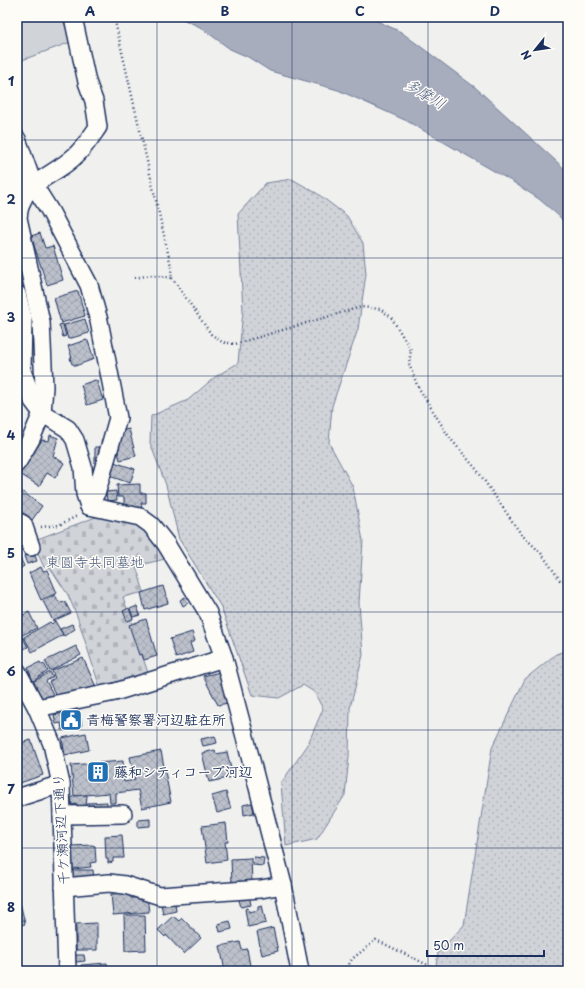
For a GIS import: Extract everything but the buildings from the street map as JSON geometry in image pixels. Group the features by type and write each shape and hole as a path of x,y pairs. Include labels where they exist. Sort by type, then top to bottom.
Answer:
{"street":[{"path":"28,191 76,156 98,127 94,101 87,82 73,17"},
{"path":"17,139 28,191 18,218 41,322 44,387 42,413 30,440 17,463"},
{"path":"28,191 50,211 89,285 99,321 118,418 97,491 89,506"},
{"path":"18,298 24,318 22,371 33,400 42,413 68,429 75,440 83,467 85,494 89,506"},
{"path":"89,506 140,517 159,534 208,613 224,658 238,735 283,885 300,971"},
{"path":"17,521 23,524 31,547"},
{"path":"37,708 115,692 224,658"},
{"name":"千ケ瀬河辺下通り","path":"18,673 37,708 52,744 61,784 67,971"},
{"path":"17,798 61,784"},
{"path":"62,815 124,814"},
{"path":"64,887 109,884 125,885 160,896 261,889 283,885"}],"path":[{"path":"114,17 170,257 172,278 211,334 222,342 235,344 361,307 380,309 391,317 411,350 408,364 417,386 449,437 477,470 521,534 541,553 560,580 568,582"},
{"path":"134,278 152,275 172,278"},
{"path":"38,527 59,525 79,515 89,506"},
{"path":"346,971 352,959 376,940 430,966 434,971"}],"green space":[{"path":"17,17 62,17 71,42 17,62"},
{"path":"292,179 318,194 347,216 363,243 366,274 358,329 332,406 329,443 353,487 363,541 359,603 363,655 350,708 349,757 345,795 317,839 286,846 281,783 307,746 323,709 314,692 303,685 279,698 252,695 221,607 179,539 166,485 150,443 151,416 188,400 215,377 238,363 243,311 238,214 266,183"},
{"name":"東圓寺共同墓地","path":"101,515 136,521 169,558 136,566 144,592 123,597 149,676 100,688 77,616 68,595 51,569 44,567 32,541"},
{"path":"568,650 568,971 435,971 438,953 464,925 492,748 525,679 556,654"}],"water":[{"name":"多摩川","path":"178,17 369,17 401,32 476,88 568,172 568,227 559,216 539,199 513,182 407,121 338,90 270,71 248,57 230,49 200,27"}],"place":[{"name":"青梅警察署河辺駐在所","path":"71,720"},
{"name":"藤和シティコープ河辺","path":"98,772"}]}
